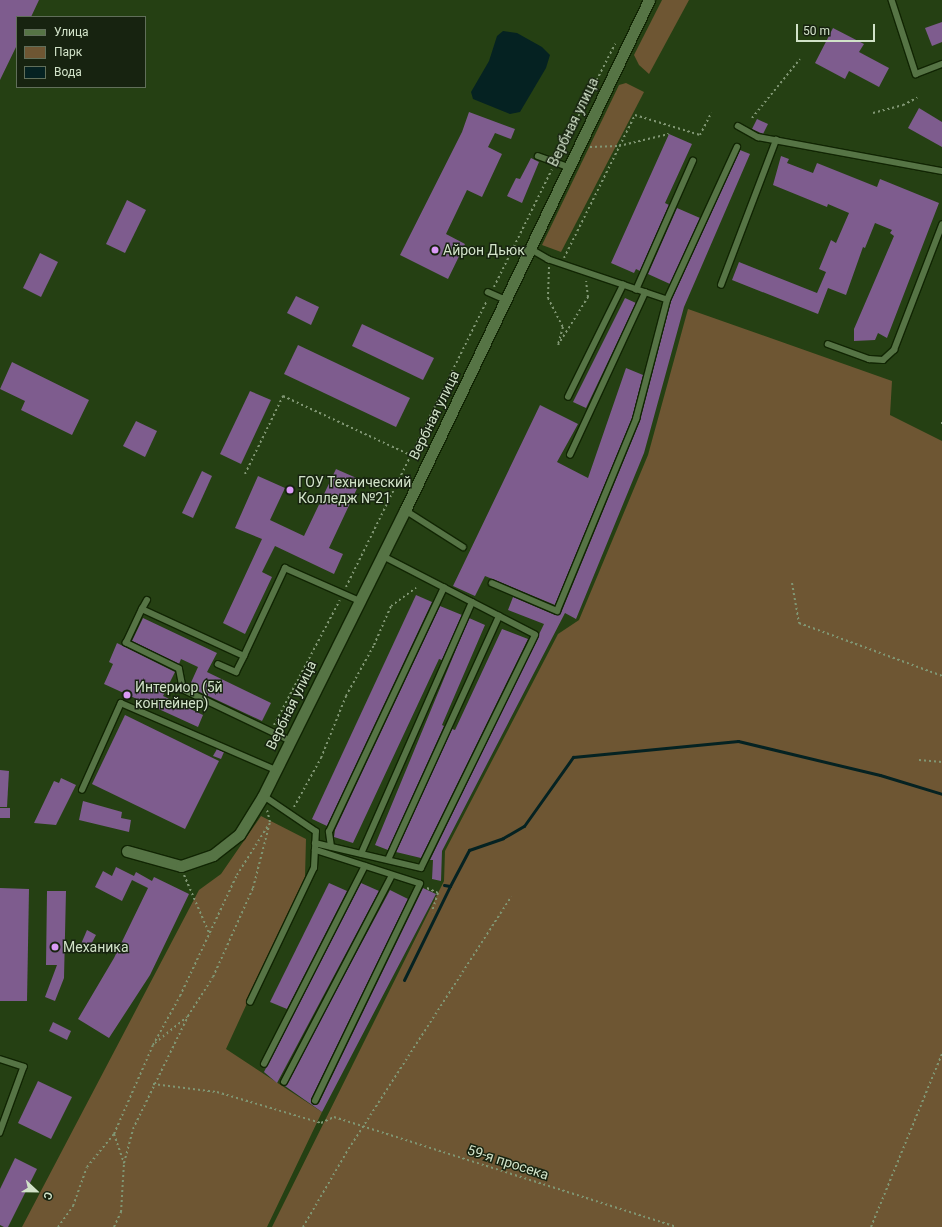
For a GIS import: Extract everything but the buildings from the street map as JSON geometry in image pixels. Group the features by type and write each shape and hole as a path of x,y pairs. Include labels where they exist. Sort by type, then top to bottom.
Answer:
{"street":[{"name":"Вербная улица","path":"180,866 213,855 239,835 263,796 405,510 649,0"},
{"path":"127,851 180,866"}],"lane":[{"path":"894,0 916,74 942,64"},
{"path":"738,126 758,137 942,171"},
{"path":"721,285 776,140"},
{"path":"492,583 557,611 636,419 667,300 737,147"},
{"path":"538,156 568,168"},
{"path":"636,290 693,161"},
{"path":"828,344 869,359 883,360 894,350 942,225"},
{"path":"530,249 549,260 667,300"},
{"path":"568,397 624,285"},
{"path":"489,292 506,300"},
{"path":"570,455 645,293"},
{"path":"405,510 463,547"},
{"path":"316,843 421,868 535,635 382,556"},
{"path":"218,664 236,672 285,568 360,601"},
{"path":"331,846 329,832 444,588"},
{"path":"147,600 126,644 179,669 183,690 290,741"},
{"path":"361,854 472,602"},
{"path":"142,608 244,656"},
{"path":"388,860 499,616"},
{"path":"82,790 121,703 276,770"},
{"path":"250,1002 314,868 316,843 316,832 263,796"},
{"path":"315,850 420,884 315,1101"},
{"path":"264,1064 365,866"},
{"path":"284,1082 392,875"},
{"path":"0,1059 24,1067 0,1133"}],"path":[{"path":"270,732 343,593 489,292 616,42"},
{"path":"752,118 800,59"},
{"path":"873,113 903,105 917,98"},
{"path":"561,264 635,115 700,135 711,112"},
{"path":"578,147 619,146 669,134"},
{"path":"549,260 548,298 563,327 558,345 588,297 585,272"},
{"path":"245,474 283,396 410,456"},
{"path":"792,583 799,622 942,676"},
{"path":"289,815 321,758 346,696 374,645 390,606 416,588"},
{"path":"920,760 942,762"},
{"path":"114,1227 121,1212 124,1163 132,1129 188,1016 213,978 253,888 270,822 263,796"},
{"path":"58,1227 73,1206 87,1167 114,1134 153,1045 210,935 237,875 270,822"},
{"path":"180,866 210,935"},
{"path":"420,884 438,893 432,912"},
{"path":"304,1227 316,1202 511,897"},
{"path":"153,1045 188,1016"},
{"path":"871,1227 942,1054"},
{"name":"59-я просека","path":"153,1084 217,1092 321,1123 334,1117 676,1227"},
{"path":"114,1134 124,1163"}],"green space":[{"path":"662,0 689,0 649,74 639,65 634,55"},
{"path":"626,83 644,92 561,252 542,245 619,85"},
{"path":"688,309 892,381 890,415 942,441 942,1227 272,1227 444,881 445,851 558,634 579,620 648,455"},
{"path":"261,816 306,839 305,877 226,1049 322,1112 267,1227 22,1227 199,890 221,874"}],"water":[{"path":"503,31 517,33 542,47 550,55 546,68 520,112 510,114 473,99 471,92 489,61 497,36"}],"waterway":[{"path":"444,885 450,886 469,850 503,838 524,826 573,757 738,741 880,775 942,794"},
{"path":"404,980 450,886"}],"place":[{"name":"Айрон Дьюк","path":"435,250"},
{"name":"ГОУ Технический Колледж №21","path":"290,490"},
{"name":"Интериор (5й контейнер)","path":"127,695"},
{"name":"Механика","path":"55,947"}]}
